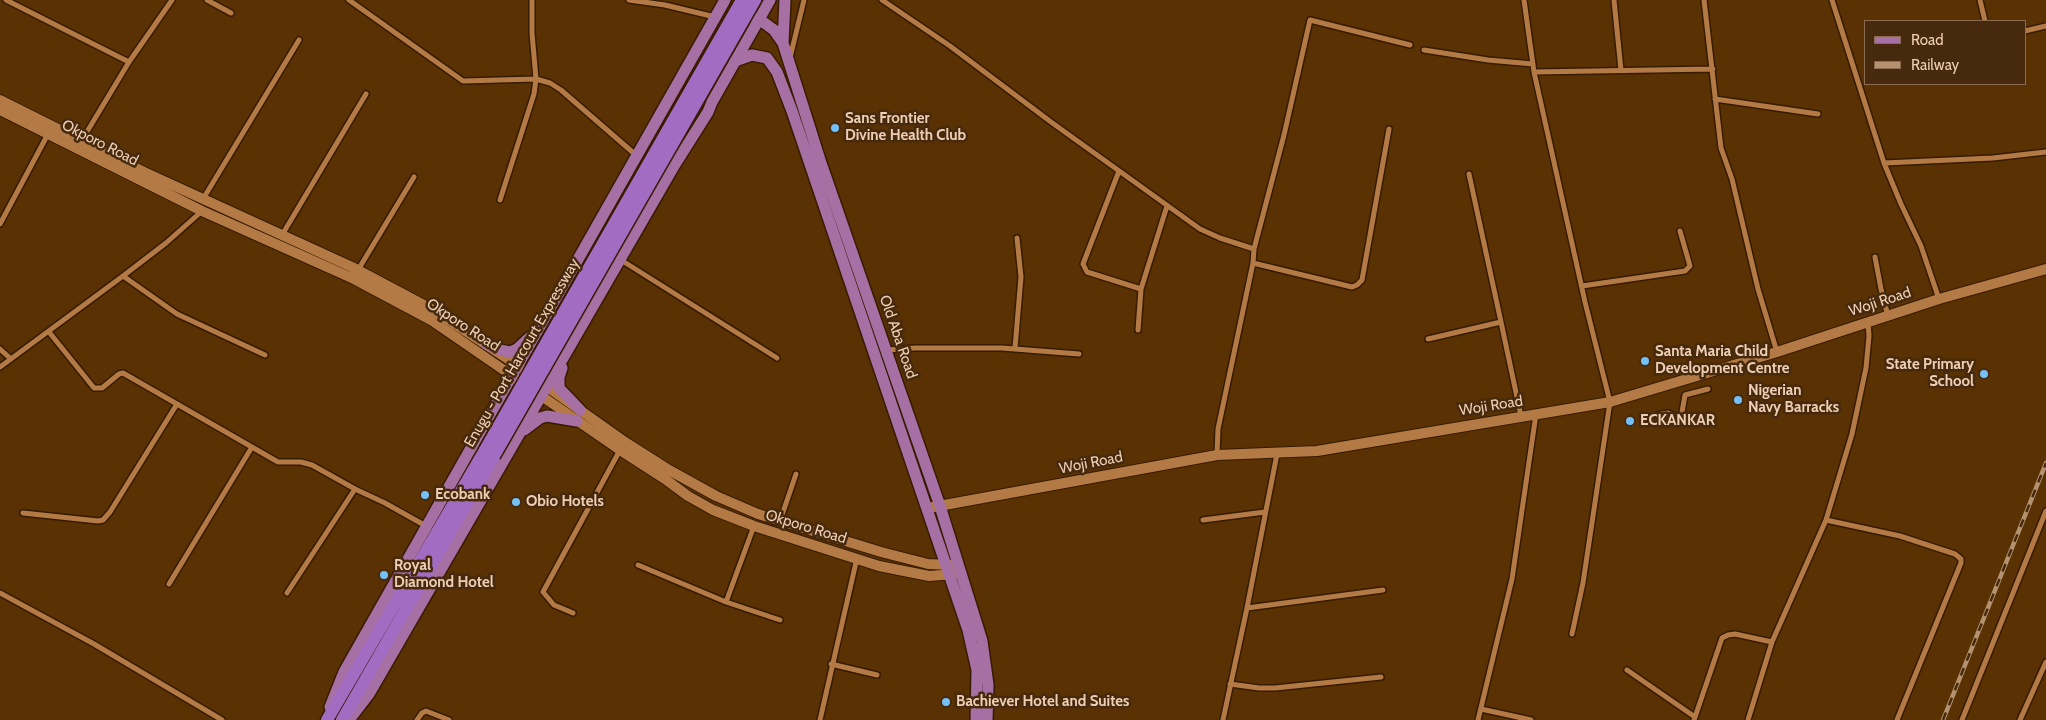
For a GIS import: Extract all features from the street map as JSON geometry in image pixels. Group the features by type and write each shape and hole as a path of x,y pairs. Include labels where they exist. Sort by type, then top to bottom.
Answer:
{"highway":[{"name":"Enugu - Port Harcourt Expressway","path":"342,720 742,0"},
{"name":"Enugu - Port Harcourt Expressway","path":"326,720 490,453 755,0"}],"main road":[{"path":"326,720 344,672 638,157 725,0"},
{"path":"349,720 369,694 674,166 694,137 770,0"},
{"path":"783,43 785,0"},
{"path":"716,17 734,13 760,19"},
{"name":"Old Aba Road","path":"760,19 774,30 783,43 822,167 940,506 974,654 978,685 976,720"},
{"name":"Old Aba Road","path":"735,61 752,55 760,56 767,58 777,72 928,508 982,641 988,684 987,720"},
{"name":"Okporo Road","path":"0,100 203,200 358,270 435,311 486,344 516,371 578,416 620,450 704,506 754,526 879,566 920,575 954,570"},
{"path":"667,104 668,114 674,122 685,126 694,122 712,102"},
{"name":"Okporo Road","path":"0,110 202,211 354,279 410,308 516,371"},
{"name":"Woji Road","path":"928,508 1217,455 1277,454 1303,450 1316,451 1610,402 1777,352 1939,299 2046,269"},
{"path":"486,344 510,352 518,349 547,316"},
{"path":"569,349 558,382 562,393 578,416"},
{"path":"519,434 534,422 547,416 578,416"},
{"name":"Okporo Road","path":"578,416 625,442 696,486 736,505 780,521 900,558 954,570"}],"street":[{"path":"6,0 128,62"},
{"path":"82,140 128,62 172,0"},
{"path":"207,0 230,13"},
{"path":"349,0 463,80 536,78 561,90 638,157"},
{"path":"500,200 531,106 536,78 532,33 532,0"},
{"path":"629,0 716,17"},
{"path":"789,63 804,0"},
{"path":"882,0 950,46 1167,206 1209,234 1254,249"},
{"path":"1524,0 1534,72 1610,402 1583,583 1572,634"},
{"path":"1614,0 1621,70"},
{"path":"1704,0 1721,148 1732,179 1758,289 1777,352"},
{"path":"1832,0 1884,162 1899,200 1921,246 1939,299"},
{"path":"1980,0 1985,20"},
{"path":"1217,455 1218,429 1253,263 1254,249 1286,128 1310,20 1410,45"},
{"path":"2026,31 2046,26"},
{"path":"203,200 299,40"},
{"path":"1424,50 1488,60 1533,64"},
{"path":"1534,72 1713,69"},
{"path":"282,235 366,94"},
{"path":"1715,99 1818,114"},
{"path":"1253,263 1352,287 1357,285 1362,280 1389,129"},
{"path":"0,224 48,134"},
{"path":"1884,162 1993,158 2046,152"},
{"path":"1119,171 1083,264 1088,272 1141,289"},
{"path":"1469,174 1521,416"},
{"path":"358,270 414,176"},
{"path":"1138,330 1141,289 1167,206"},
{"path":"0,367 166,243 202,211"},
{"path":"1582,286 1685,271 1690,266 1680,231"},
{"path":"1015,348 1021,277 1017,238"},
{"path":"1875,257 1880,289 1888,316"},
{"path":"620,259 777,358"},
{"path":"123,276 177,314 265,355"},
{"path":"1428,339 1501,322"},
{"path":"1748,720 1772,642 1826,520 1852,434 1866,368 1869,336 1868,322"},
{"path":"49,332 94,388 102,388 119,374 123,373 278,462 301,462 312,465 355,489 385,502 427,527"},
{"path":"886,350 940,347 1015,348 1079,354"},
{"path":"0,349 11,359"},
{"path":"1656,415 1668,414 1681,418 1685,395 1708,389"},
{"path":"23,513 103,520 110,512 177,404"},
{"path":"1478,720 1512,579 1536,413"},
{"path":"170,584 252,447"},
{"path":"573,613 554,605 544,592 620,450"},
{"path":"1223,720 1248,608 1277,454"},
{"path":"780,521 796,474"},
{"path":"287,593 355,489"},
{"path":"1962,720 2046,511"},
{"path":"1203,520 1265,512"},
{"path":"1826,520 1900,536 1955,554 1961,559 1897,720"},
{"path":"726,602 754,526"},
{"path":"820,720 857,558"},
{"path":"638,565 726,602 780,620"},
{"path":"1248,608 1383,590"},
{"path":"0,593 94,644 222,720"},
{"path":"1627,670 1695,719 1722,638 1735,634 1772,642"},
{"path":"2020,720 2046,662"},
{"path":"832,664 877,675"},
{"path":"1230,684 1275,688 1381,677"},
{"path":"1481,709 1531,720"},
{"path":"417,720 426,711 449,720"}],"railway":[{"path":"1943,720 2046,463"}],"place":[{"name":"Sans Frontier Divine Health Club","path":"835,128"},
{"name":"Santa Maria Child Development Centre","path":"1645,361"},
{"name":"State Primary School","path":"1984,374"},
{"name":"Nigerian Navy Barracks","path":"1738,400"},
{"name":"ECKANKAR","path":"1630,421"},
{"name":"Ecobank","path":"425,495"},
{"name":"Obio Hotels","path":"516,502"},
{"name":"Royal Diamond Hotel","path":"384,575"},
{"name":"Bachiever Hotel and Suites","path":"946,702"}]}
